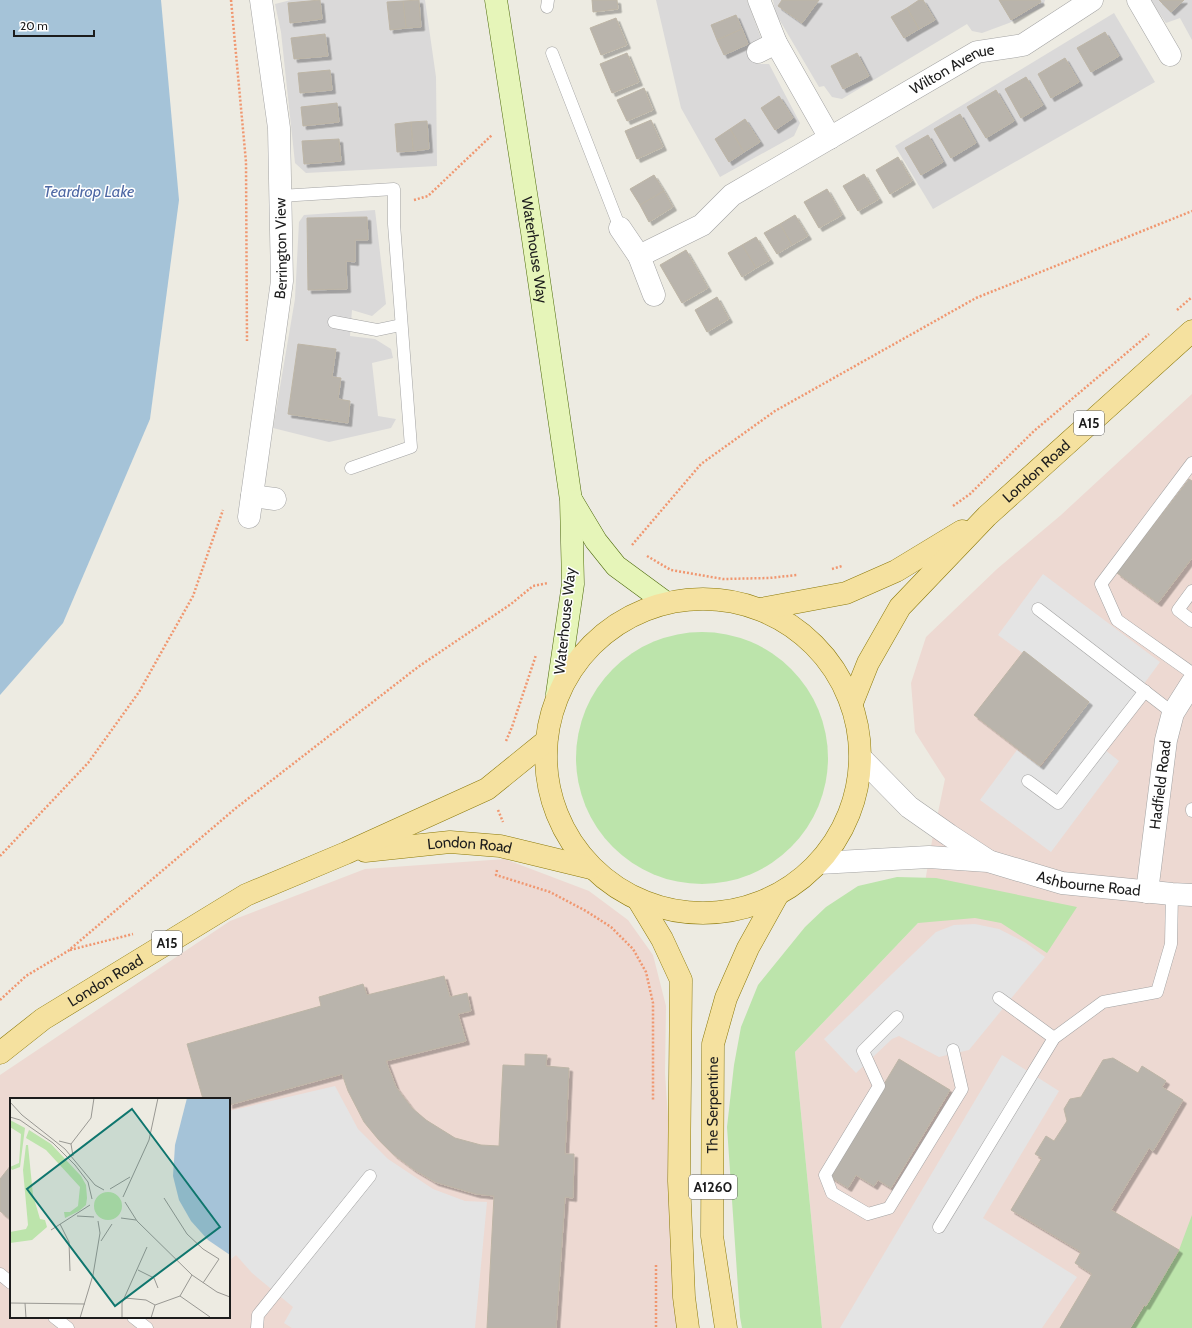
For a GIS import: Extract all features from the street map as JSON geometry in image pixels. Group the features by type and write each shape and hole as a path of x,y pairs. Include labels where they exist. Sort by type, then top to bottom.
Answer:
{"main road":[{"name":"London Road","path":"852,703 868,663 900,607 987,516 1192,331"},
{"name":"London Road","path":"761,609 846,593 896,571 987,516"},
{"path":"714,598 761,609 800,631 831,664 852,703 859,730 861,758 856,796 842,832 819,863 777,896 733,911 685,913 639,901 614,887 591,868 564,831 548,788 545,742 557,694 583,652 620,621 665,602 714,598"},
{"name":"London Road","path":"0,1053 43,1019 246,895 346,853 487,789 545,742"},
{"name":"London Road","path":"346,853 450,842 500,846 591,868"},
{"name":"The Serpentine","path":"726,1328 712,1236 713,1044 726,998 748,948 777,896"},
{"name":"A1260","path":"639,901 662,939 681,980 679,1181 684,1297 688,1328"},
{"path":"676,1328 684,1297"}],"street":[{"name":"Berrington View","path":"249,517 282,281 279,128 261,0"},
{"name":"Waterhouse Way","path":"496,0 571,500 573,584 557,694"},
{"path":"759,0 767,48 830,138"},
{"path":"1138,0 1170,54"},
{"name":"Wilton Avenue","path":"639,256 702,225 732,195 977,52 1023,45 1080,3"},
{"path":"620,228 639,256 654,295"},
{"path":"252,496 275,499"},
{"name":"Waterhouse Way","path":"571,500 596,541 616,566 665,602"},
{"name":"Hadfield Road","path":"1148,892 1166,740 1173,713 1192,683"},
{"name":"Ashbourne Road","path":"861,758 909,807 949,836 988,861"},
{"name":"Ashbourne Road","path":"819,863 929,857 988,861 1062,883 1182,895"}],"lane":[{"path":"552,53 620,228"},
{"path":"280,196 394,189 394,224 410,447 351,468"},
{"path":"334,322 377,330 401,325"},
{"path":"1192,463 1101,584 1117,620 1192,673"},
{"path":"1192,591 1178,610 1192,621"},
{"path":"1038,609 1173,713"},
{"path":"1028,781 1058,803 1145,690"},
{"path":"939,1227 1054,1038 1103,1002 1157,992 1171,944 1182,895"},
{"path":"999,998 1054,1038"},
{"path":"897,1017 862,1051 879,1086 825,1175 832,1193 868,1214 889,1208 962,1089 952,1050"},
{"path":"257,1328 258,1315 370,1176"},
{"path":"0,1274 10,1282"},
{"path":"55,1318 68,1328"},
{"path":"134,1318 147,1328"}],"path":[{"path":"231,0 246,162 247,346"},
{"path":"394,205 428,196 514,114"},
{"path":"631,546 701,464 775,411 976,298 1192,211"},
{"path":"1176,310 1192,297"},
{"path":"952,507 970,494 1034,431 1154,329"},
{"path":"0,856 88,763 139,692 193,596 224,507"},
{"path":"644,554 671,570 723,579 769,578 804,574"},
{"path":"825,570 847,564"},
{"path":"0,1000 26,976 68,951 236,808 418,667 511,604 533,586 551,582"},
{"path":"505,742 512,727 536,654"},
{"path":"496,875 550,892 586,911 611,927 633,949 646,972 653,1003 653,1108"},
{"path":"68,951 134,933"},
{"path":"656,1264 656,1328"}],"shaded area":[{"path":"291,0 425,0 436,77 437,166 306,173 295,163 281,32 275,4"},
{"path":"656,0 747,0 762,41 751,52 758,64 769,64 800,123 794,136 720,177 681,108"},
{"path":"773,0 1045,0 1043,7 1009,23 982,33 972,31 967,24 842,99 832,97 824,86 819,87 776,14"},
{"path":"1150,0 1192,0 1192,40 1180,18 1166,23"},
{"path":"1114,13 1155,82 933,209 895,146"},
{"path":"375,210 386,304 372,316 352,310 350,336 375,339 391,349 393,358 372,363 378,416 396,419 391,428 329,442 273,428 295,299 299,222 304,215"},
{"path":"1192,394 1192,1328 822,1328 795,1052 918,923 932,841 945,779 915,732 911,683 926,637 997,569 1061,515"},
{"path":"1043,574 1160,662 1099,745 1119,761 1051,852 980,800 1017,750 1041,767 1089,702 998,635"},
{"path":"505,859 589,891 628,920 653,955 666,1006 665,1073 682,1328 0,1328 0,1075 230,921 365,869"},
{"path":"975,924 999,929 1026,943 1045,957 969,1050 939,1057 899,1036 892,1039 856,1073 824,1039 936,932 954,925"},
{"path":"1002,1055 1059,1091 983,1218 1077,1277 1042,1328 840,1328"},
{"path":"335,1086 358,1129 388,1159 433,1189 465,1201 487,1202 475,1328 292,1328 284,1323 293,1307 252,1273 236,1255 230,1260 230,1111"}],"green space":[{"path":"702,632 727,635 750,642 772,653 791,669 807,688 818,710 825,733 828,758 825,783 818,806 807,828 791,847 772,863 750,874 727,881 702,884 677,881 654,874 632,863 613,847 597,828 586,806 579,783 576,758 579,733 586,710 597,688 613,669 632,653 654,642 677,635"},
{"path":"897,877 936,878 1077,907 1047,953 1001,923 975,918 918,923 795,1052 822,1328 742,1328 727,1127 734,1065 741,1027 758,985 805,927 826,907 858,886"},
{"path":"1192,1215 1192,1328 1131,1328 1179,1250"}],"water":[{"name":"Teardrop Lake","path":"0,0 161,0 179,200 150,419 63,623 0,695"}],"building":[{"path":"320,0 322,19 290,23 288,3"},
{"path":"419,0 421,27 406,28 403,1"},
{"path":"592,0 617,0 618,9 593,12"},
{"path":"782,0 819,0 802,23 778,6"},
{"path":"919,0 923,0 935,20 919,29 907,8"},
{"path":"999,0 1040,0 1041,2 1011,20"},
{"path":"1159,0 1184,0 1171,12"},
{"path":"403,1 406,28 390,30 387,2"},
{"path":"907,8 919,29 904,38 891,17"},
{"path":"736,15 742,29 717,40 711,25"},
{"path":"616,18 627,45 601,55 590,28"},
{"path":"742,29 748,44 724,55 717,40"},
{"path":"1105,32 1119,56 1091,72 1077,48"},
{"path":"325,34 328,56 294,59 291,38"},
{"path":"627,53 639,82 612,93 600,64"},
{"path":"857,53 869,76 843,89 831,66"},
{"path":"1065,58 1079,82 1051,98 1038,74"},
{"path":"330,70 332,90 300,93 298,73"},
{"path":"1026,77 1043,105 1021,118 1005,89"},
{"path":"644,88 653,110 627,121 617,100"},
{"path":"996,90 1014,121 986,138 967,107"},
{"path":"779,96 793,118 775,130 761,108"},
{"path":"337,103 339,122 303,126 301,107"},
{"path":"960,114 976,143 951,158 934,129"},
{"path":"745,119 760,142 744,152 730,129"},
{"path":"651,120 663,147 637,159 625,131"},
{"path":"427,121 429,149 413,151 411,122"},
{"path":"411,122 413,151 397,152 395,124"},
{"path":"730,129 744,152 729,162 715,139"},
{"path":"928,135 943,162 921,175 905,148"},
{"path":"339,139 341,161 304,164 302,141"},
{"path":"898,157 912,181 890,194 876,170"},
{"path":"864,174 879,199 858,211 843,186"},
{"path":"654,175 664,191 640,205 630,189"},
{"path":"827,189 842,215 819,228 804,202"},
{"path":"664,191 673,207 649,222 640,205"},
{"path":"795,215 808,236 792,245 780,224"},
{"path":"367,217 368,240 355,240 355,262 346,261 347,289 308,290 307,218"},
{"path":"780,224 792,245 777,254 764,233"},
{"path":"756,237 770,260 756,268 742,245"},
{"path":"742,245 756,268 742,277 728,253"},
{"path":"686,250 708,288 682,303 660,265"},
{"path":"717,297 729,319 707,332 695,310"},
{"path":"298,344 336,349 332,377 341,378 338,399 350,401 348,423 288,414"},
{"path":"1189,479 1192,481 1192,558 1158,603 1117,573"},
{"path":"1024,651 1089,702 1040,766 974,715"},
{"path":"444,976 450,997 467,993 471,1011 458,1014 466,1041 386,1061 396,1087 412,1108 426,1120 455,1138 481,1145 499,1146 503,1065 525,1066 525,1054 547,1055 546,1066 569,1068 565,1154 574,1154 573,1198 565,1197 556,1328 487,1328 494,1196 476,1194 435,1182 413,1169 393,1154 364,1122 348,1091 342,1074 230,1105 230,1098 203,1098 187,1044 321,1006 319,997 363,984 367,995"},
{"path":"1113,1058 1138,1073 1142,1066 1166,1081 1162,1087 1183,1100 1153,1151 1149,1148 1111,1210 1179,1250 1146,1306 1144,1305 1130,1328 1060,1328 1092,1274 1075,1263 1081,1252 1011,1210 1042,1158 1035,1154 1046,1136 1054,1141 1067,1121 1064,1109 1070,1099 1081,1097 1103,1060"},
{"path":"899,1059 950,1090 891,1188 878,1180 874,1186 856,1175 848,1188 829,1176"},
{"path":"10,1166 10,1219 0,1211 0,1179"}]}
